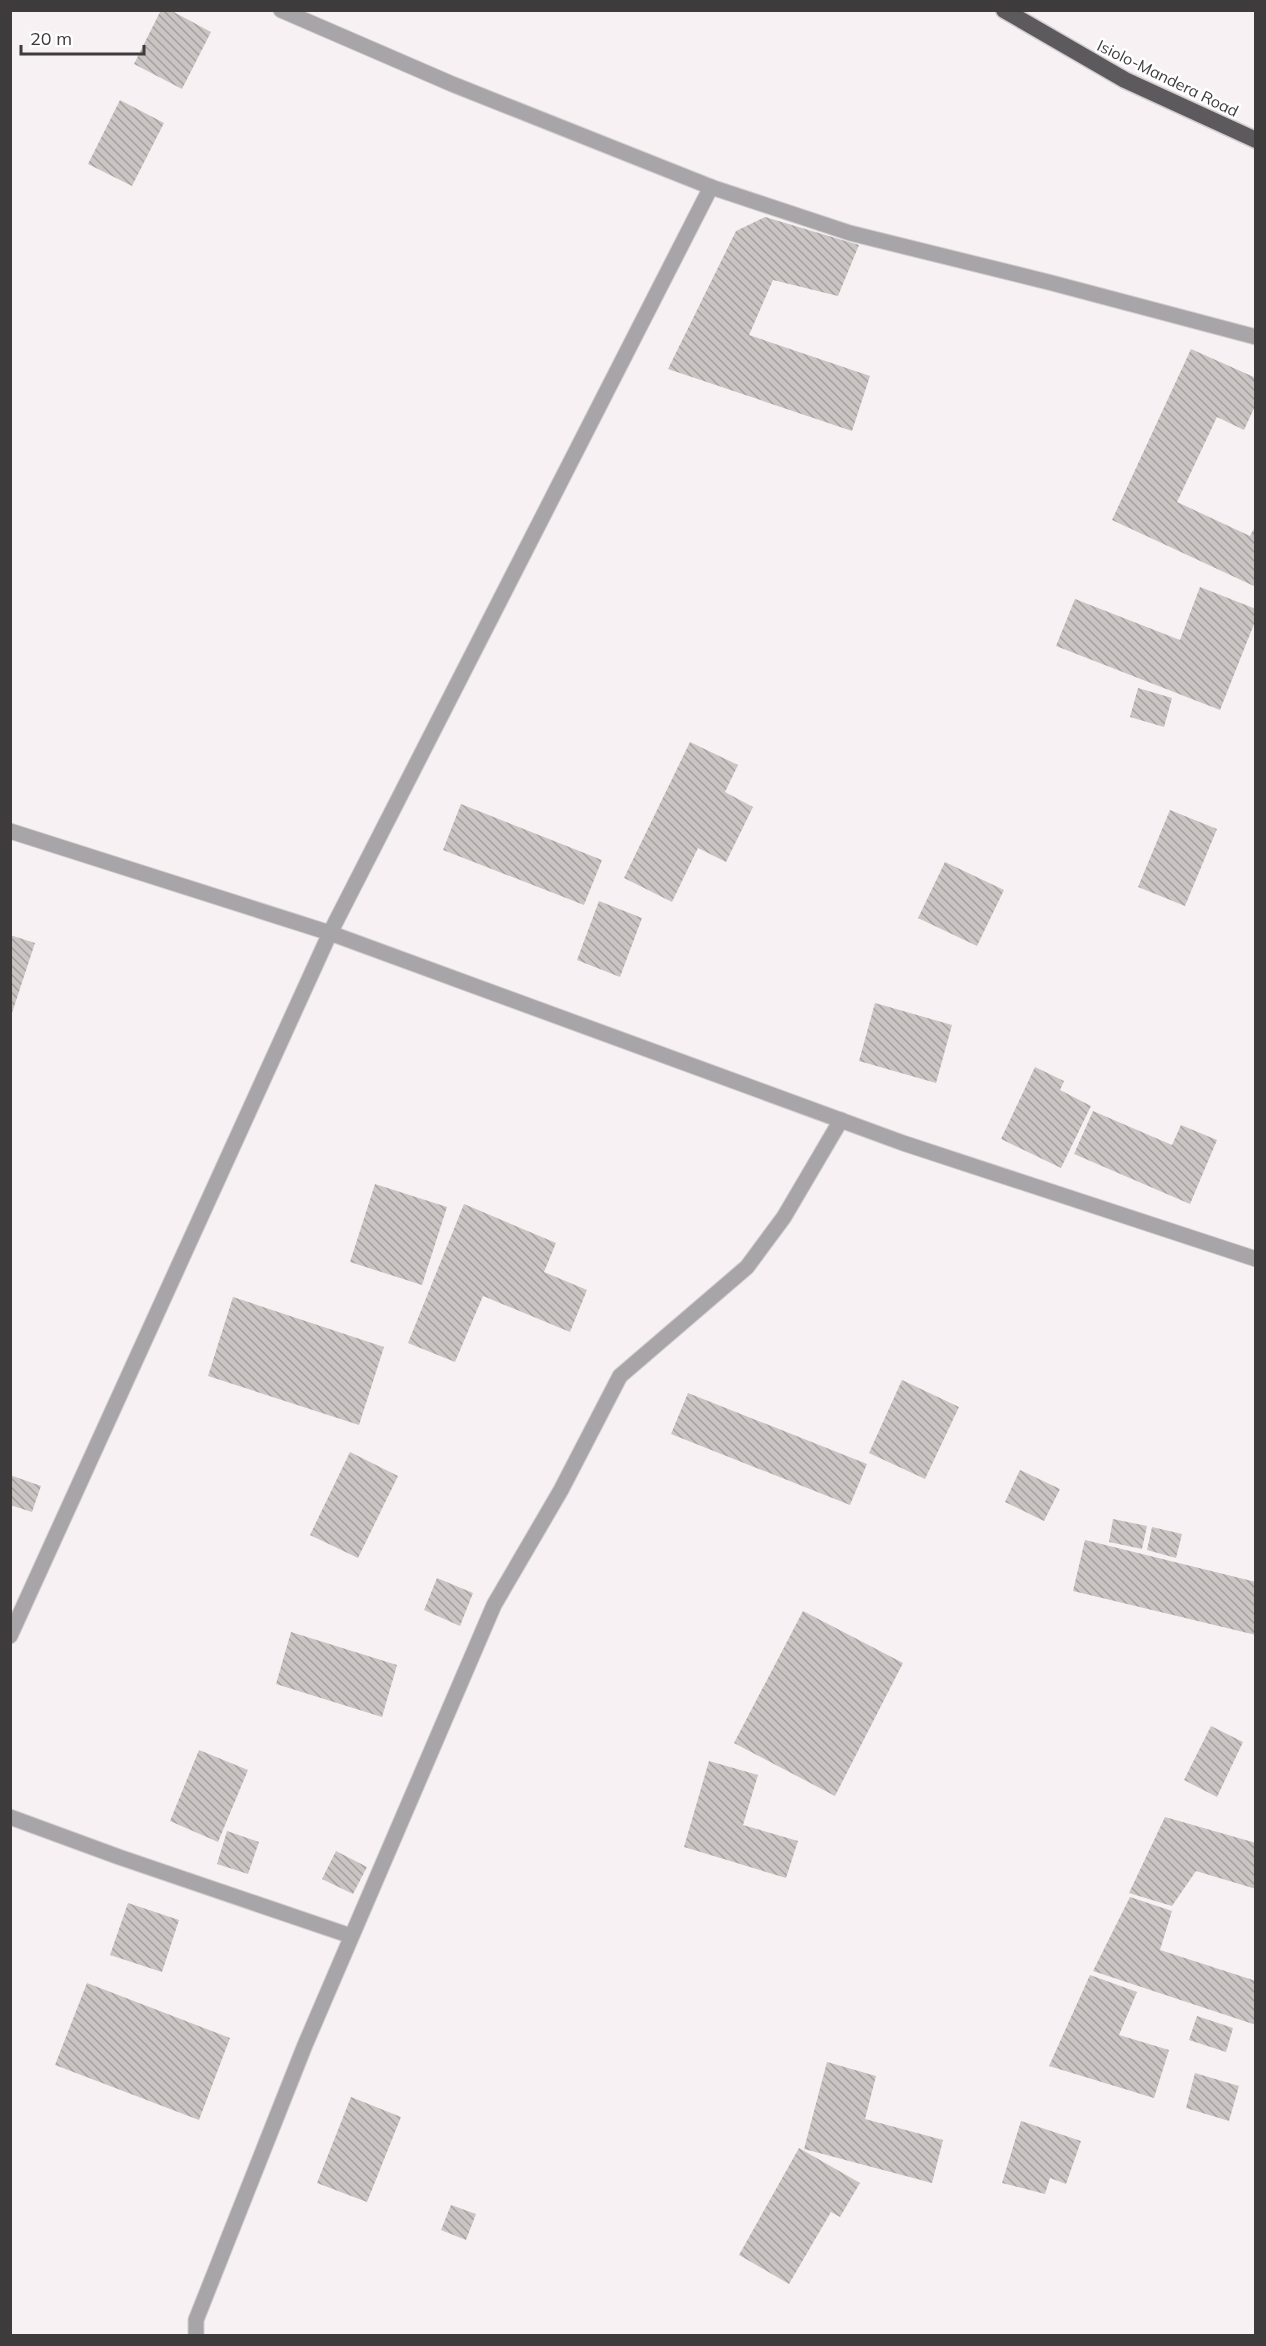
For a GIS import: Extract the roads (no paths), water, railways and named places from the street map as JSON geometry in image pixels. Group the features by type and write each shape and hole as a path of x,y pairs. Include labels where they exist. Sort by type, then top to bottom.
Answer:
{"highway":[{"name":"Isiolo-Mandera Road","path":"1004,10 1125,80 1256,140"}],"street":[{"path":"281,10 452,84 711,187 850,233 1256,337"},
{"path":"10,1636 330,933 711,187"},
{"path":"10,831 330,933 903,1143 1256,1259"},
{"path":"196,2336 196,2320 305,2045 494,1605 561,1490 620,1376 747,1267 784,1216 841,1120"},
{"path":"10,1817 119,1857 351,1936"}]}
